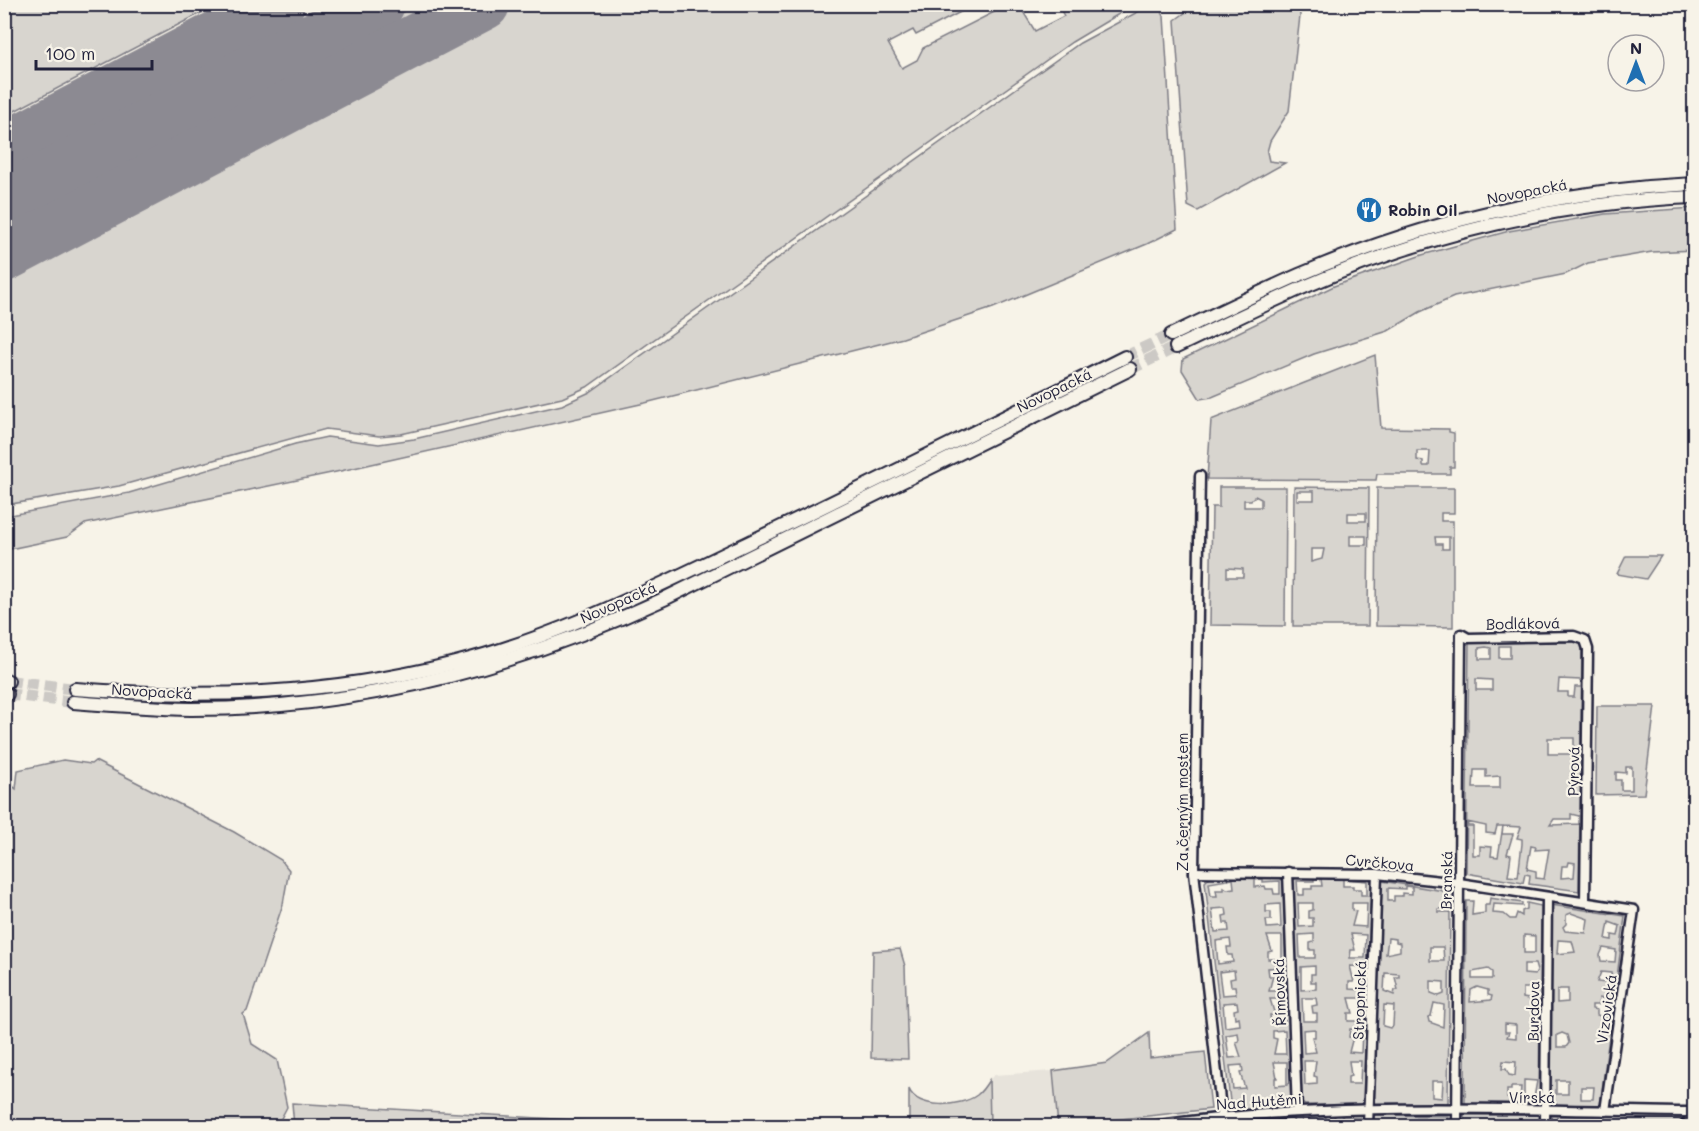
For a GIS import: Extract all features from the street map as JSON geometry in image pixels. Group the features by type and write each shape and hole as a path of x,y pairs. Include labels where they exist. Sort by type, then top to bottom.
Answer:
{"highway":[{"name":"Novopacká","path":"1695,184 1565,198 1495,212 1416,232 1300,275 1173,341 1306,286 1419,245 1497,224 1567,211 1695,197"},
{"name":"Novopacká","path":"73,702 191,709 292,704 402,688 516,659 620,619 664,599 1128,363 657,588 561,630 505,648 398,676 290,692 192,696 75,689"}],"street":[{"name":"Za černým mostem","path":"1200,476 1194,872 1223,1126"},
{"name":"Bodláková","path":"1461,634 1468,638 1574,636 1585,640"},
{"name":"Branská","path":"1456,1126 1461,634"},
{"name":"Pýrová","path":"1585,640 1588,649 1585,902"},
{"name":"Cvrčkova","path":"1194,872 1377,874 1634,910"},
{"name":"Římovská","path":"1288,872 1297,1111"},
{"name":"Stropnická","path":"1368,1126 1377,874"},
{"name":"Burdova","path":"1545,1126 1547,897"},
{"name":"Vizovická","path":"1605,1111 1634,910"},
{"name":"Nad Hutěmi","path":"1152,1126 1221,1116 1297,1111 1369,1110"},
{"name":"Vírská","path":"1369,1110 1545,1110 1695,1114"},
{"path":"1684,1126 1695,1114"}],"shaded area":[{"path":"5,4 216,4 216,5 5,116"},
{"path":"341,5 974,5 916,35 913,30 888,43 902,68 917,60 923,48 1008,5 1019,5 1035,31 1064,16 1058,5 1134,5 1072,42 587,387 562,398 401,434 379,436 326,429 119,486 5,505 5,181"},
{"path":"1196,5 1299,5 1300,16 1289,111 1270,141 1267,152 1269,161 1285,163 1198,211 1188,206 1175,20"},
{"path":"1143,9 1160,9 1164,16 1177,229 1147,244 993,308 903,338 645,403 336,472 85,524 67,537 5,550 5,516 129,493 295,444 327,437 379,444 414,439 562,405 590,392 1080,43"},
{"path":"1694,208 1694,250 1652,252 1588,263 1566,274 1454,297 1420,312 1388,331 1314,354 1212,397 1200,399 1182,370 1183,359 1334,286 1422,255 1509,231 1605,214"},
{"path":"1375,355 1381,428 1449,429 1449,432 1454,433 1454,467 1450,467 1450,474 1377,474 1376,480 1207,479 1211,420","holes":["1417,451 1430,451 1429,466 1423,466 1423,461 1417,460"]},
{"path":"1219,487 1286,487 1285,626 1210,625 1212,507 1219,507","holes":["1255,496 1261,499 1261,507 1244,507 1244,500 1251,500","1227,568 1243,569 1243,577 1227,577"]},
{"path":"1294,487 1369,488 1368,626 1293,626","holes":["1297,491 1314,491 1314,500 1297,500","1348,513 1366,513 1366,521 1348,521","1350,536 1366,536 1366,545 1350,545","1311,549 1324,549 1322,559 1311,562"]},
{"path":"1377,488 1454,488 1454,513 1441,513 1441,521 1453,521 1453,627 1376,626","holes":["1435,537 1449,537 1449,549 1442,549 1442,544 1436,544"]},
{"path":"1626,556 1661,556 1646,579 1617,574"},
{"path":"1469,642 1582,642 1579,891 1529,884 1530,875 1525,874 1523,883 1466,873","holes":["1499,646 1510,646 1510,658 1499,658","1479,648 1491,648 1491,659 1479,659","1476,679 1492,680 1492,690 1476,690","1559,679 1581,680 1581,687 1575,687 1574,697 1568,697 1568,692 1558,692","1548,738 1574,738 1574,754 1548,754","1474,770 1486,770 1486,777 1500,776 1500,788 1473,788","1571,814 1579,816 1579,824 1550,825 1554,819 1571,819","1467,822 1486,826 1486,833 1495,834 1497,826 1503,826 1498,857 1491,856 1492,847 1480,846 1480,855 1473,855 1473,826 1468,826","1503,826 1521,827 1517,838 1522,839 1518,877 1508,876 1511,855 1507,854 1513,834 1502,834","1531,846 1536,847 1535,850 1549,849 1544,879 1536,878 1536,871 1527,869","1569,862 1575,863 1574,877 1561,878 1562,866 1568,866"]},
{"path":"1597,706 1655,706 1644,794 1596,795","holes":["1626,767 1632,767 1632,790 1621,790 1621,780 1616,780 1616,772 1626,773"]},
{"path":"63,760 91,764 95,761 234,832 281,860 289,870 283,904 247,1011 243,1014 252,1044 277,1060 287,1107 277,1126 5,1126 5,779 16,789 18,770"},
{"path":"1210,877 1279,877 1283,881 1292,1103 1289,1106 1231,1110 1205,882","holes":["1233,879 1234,888 1224,887 1224,890 1216,890 1217,896 1211,896 1209,883","1255,880 1280,881 1280,894 1274,894 1273,889 1266,889 1265,886 1255,887","1280,904 1281,927 1267,928 1266,920 1271,920 1271,912 1266,912 1266,905","1226,908 1227,915 1223,916 1224,923 1228,923 1229,931 1215,932 1212,909","1267,936 1282,936 1282,959 1268,959 1268,952 1272,951","1230,939 1231,947 1227,947 1228,955 1232,955 1233,962 1218,964 1216,941","1283,967 1284,991 1269,991 1273,976 1269,976 1268,968","1234,970 1235,978 1230,979 1231,986 1235,986 1236,994 1222,995 1219,972","1270,999 1284,999 1285,1022 1271,1023 1270,1015 1275,1015","1237,1002 1238,1009 1234,1010 1235,1018 1239,1017 1240,1025 1225,1027 1223,1003","1285,1030 1286,1054 1274,1054 1277,1039 1273,1038 1273,1031","1238,1033 1239,1041 1236,1042 1241,1057 1229,1058 1226,1035","1274,1062 1287,1062 1287,1085 1275,1086 1275,1078 1277,1078","1242,1065 1243,1072 1240,1073 1245,1088 1233,1089 1230,1066"]},
{"path":"1297,877 1368,878 1371,880 1363,1103 1360,1105 1305,1105 1302,1103 1293,880","holes":["1321,879 1322,886 1312,886 1312,889 1304,889 1304,895 1298,895 1297,881","1343,879 1367,881 1367,895 1361,895 1361,889 1353,889 1353,886 1343,886","1298,903 1313,903 1313,910 1309,911 1309,918 1313,918 1313,926 1299,927","1352,903 1367,903 1366,927 1352,926 1356,911 1352,910","1314,934 1314,942 1310,943 1310,950 1315,950 1315,958 1300,958 1299,935","1351,934 1366,935 1365,958 1350,958 1351,950 1355,950","1315,966 1315,974 1311,974 1311,982 1316,982 1316,989 1301,990 1301,967","1350,966 1364,967 1364,990 1349,989 1349,982 1354,982","1302,998 1316,998 1317,1005 1312,1006 1313,1013 1317,1013 1317,1021 1303,1021","1349,998 1363,998 1362,1021 1348,1021 1348,1013 1353,1013","1315,1029 1315,1037 1312,1037 1316,1052 1304,1053 1303,1030","1350,1029 1362,1030 1361,1053 1349,1052 1353,1037 1349,1037","1304,1061 1316,1061 1314,1076 1317,1077 1317,1084 1305,1085","1349,1061 1361,1061 1360,1084 1348,1084 1348,1077 1351,1076"]},
{"path":"1382,881 1450,892 1450,908 1438,909 1438,912 1450,912 1448,1104 1373,1103","holes":["1412,887 1412,894 1402,893 1402,896 1394,896 1394,901 1388,901 1388,888","1388,938 1396,939 1396,942 1400,943 1400,951 1386,954","1430,947 1443,947 1444,961 1430,961","1385,973 1399,974 1399,977 1395,977 1398,990 1395,990 1394,995 1384,991","1431,981 1444,982 1444,994 1439,996 1431,993","1434,1003 1444,1005 1443,1027 1429,1022 1428,1017 1431,1016","1384,1005 1394,1006 1393,1026 1390,1028 1383,1026","1432,1081 1443,1081 1442,1098 1432,1097"]},
{"path":"1490,898 1522,903 1522,906 1494,904 1493,913 1504,914 1510,919 1515,919 1517,913 1522,916 1522,911 1527,909 1527,903 1541,906 1539,1104 1465,1104 1466,901 1473,901 1472,915 1485,913 1485,905 1489,905","holes":["1524,935 1535,936 1535,953 1524,953","1524,964 1535,964 1537,971 1535,975 1524,974","1488,969 1492,972 1492,979 1472,979 1472,972","1477,987 1488,990 1488,995 1492,996 1491,1000 1470,1002 1471,990","1523,988 1535,988 1535,1000 1523,998","1505,1024 1516,1025 1516,1038 1507,1037 1509,1032 1505,1032","1503,1061 1516,1062 1515,1076 1509,1075 1506,1069 1502,1069","1524,1080 1537,1081 1534,1098 1524,1100","1511,1087 1521,1087 1520,1099 1507,1098 1507,1090 1511,1090"]},
{"path":"1551,905 1625,916 1600,1105 1551,1105","holes":["1571,913 1588,919 1586,933 1565,931 1563,927 1566,924 1566,915","1609,922 1620,926 1618,936 1612,935 1612,940 1606,939","1558,940 1572,941 1575,952 1557,954","1603,948 1616,950 1615,962 1601,961 1600,955","1601,972 1611,973 1613,984 1597,982","1568,989 1568,1002 1557,1003 1557,991","1599,998 1610,1000 1607,1018 1597,1015 1597,1010 1592,1009 1592,1005 1598,1005","1562,1033 1567,1035 1569,1043 1566,1047 1557,1047 1557,1035","1556,1080 1568,1080 1568,1094 1556,1094","1581,1087 1594,1087 1593,1099 1581,1099"]},
{"path":"900,949 905,966 908,1059 871,1058 873,951"},
{"path":"1149,1033 1150,1058 1205,1052 1211,1109 1058,1126 1053,1071 1107,1063"},
{"path":"1053,1071 1058,1126 990,1126 989,1080 994,1075"},
{"path":"989,1080 990,1126 909,1126 909,1089 921,1100 951,1104 977,1095"},
{"path":"292,1103 672,1126 294,1126"},
{"path":"1331,1114 1360,1115 1362,1126 1358,1126 1359,1118 1342,1118 1342,1116 1335,1115 1334,1123 1352,1126 1326,1126 1326,1117 1302,1116 1302,1124 1311,1123 1312,1126 1294,1126 1293,1119 1277,1120 1276,1117"},
{"path":"1374,1115 1448,1116 1448,1126 1444,1126 1444,1121 1417,1121 1417,1126 1406,1126 1407,1121 1398,1121 1395,1126 1387,1126 1384,1121 1379,1121 1379,1126 1373,1126"},
{"path":"1464,1115 1540,1115 1540,1126 1535,1126 1535,1122 1516,1126 1516,1122 1506,1122 1506,1126 1496,1126 1496,1122 1471,1122 1470,1126 1464,1126"},
{"path":"1549,1116 1679,1116 1684,1118 1675,1126 1570,1126 1567,1122 1549,1126"},
{"path":"1260,1118 1238,1122 1239,1126 1235,1126 1233,1120"},
{"path":"1262,1118 1269,1118 1269,1125 1279,1124 1279,1126 1263,1126"}],"runway":[{"path":"4,148 279,4"},
{"path":"4,200 379,4"},
{"path":"4,256 484,4"}],"tunnel":[{"path":"1125,357 1171,335"},
{"path":"1130,369 1176,347"},
{"path":"8,681 75,689"},
{"path":"7,694 73,702"}],"place":[{"name":"Robin Oil","path":"1369,210"}]}
